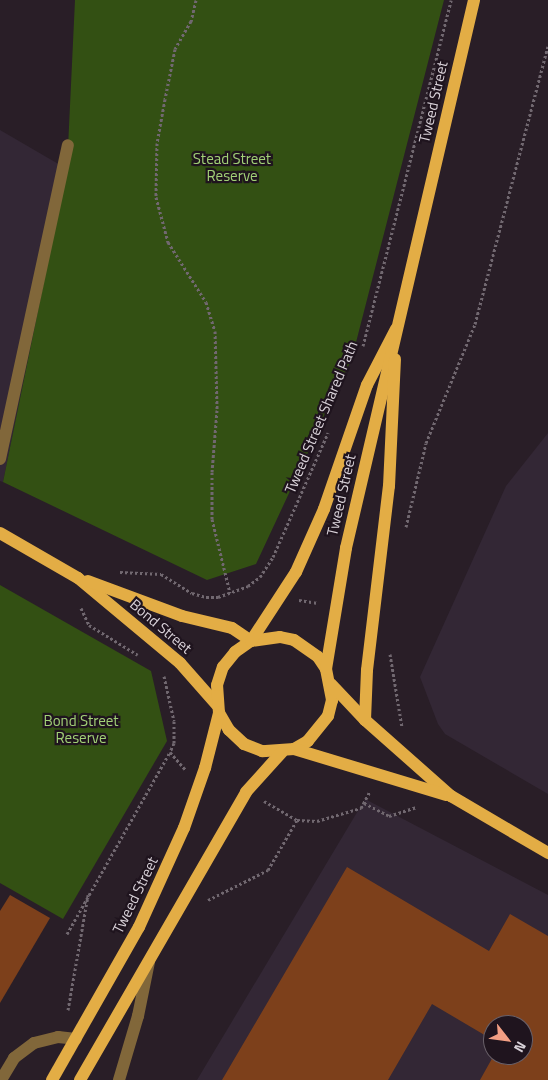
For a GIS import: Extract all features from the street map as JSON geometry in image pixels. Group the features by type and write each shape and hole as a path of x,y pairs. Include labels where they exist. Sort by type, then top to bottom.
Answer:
{"main road":[{"name":"Tweed Street","path":"326,669 346,548 474,0"},
{"name":"Tweed Street","path":"251,641 296,572 324,509 367,385 396,329"},
{"path":"365,720 367,670 389,486 396,329"},
{"name":"Bond Street","path":"0,533 78,578 174,657 218,709 229,730 244,744 262,751 288,750 450,796"},
{"name":"Bond Street","path":"78,578 182,616 232,628 251,641 266,637 294,640 318,657 326,669 331,684 332,700 324,723 308,741 288,750"},
{"path":"218,709 217,686 223,667 235,652 251,641"},
{"name":"Bond Street","path":"331,684 365,720 450,796 548,853"},
{"name":"Tweed Street","path":"55,1075 139,927 184,828 205,768 218,709"},
{"path":"80,1080 246,792 288,750"}],"street":[{"path":"0,458 68,145"},
{"path":"119,1080 138,1016 150,957"},
{"path":"0,1080 14,1058 34,1042 58,1037 76,1039"}],"path":[{"path":"196,0 191,21 175,49 164,99 157,143 156,197 168,242 206,302 214,331 217,410 212,472 212,519 230,593"},
{"name":"Tweed Street Shared Path","path":"362,348 451,0"},
{"path":"403,538 426,443 475,324 548,46"},
{"name":"Tweed Street Shared Path","path":"124,571 161,574 192,593 206,597 230,593 260,578 274,557 332,424"},
{"path":"291,599 324,604"},
{"path":"84,613 89,625 142,658"},
{"path":"390,647 402,726 399,734"},
{"path":"67,934 89,892 170,752 174,728 163,674"},
{"path":"170,752 187,771"},
{"path":"258,798 297,820 332,819 350,813 364,803 375,782"},
{"path":"364,803 389,816 411,809"},
{"path":"174,916 268,870 297,820"},
{"path":"66,1019 89,892"}],"shaded area":[{"path":"0,130 67,169 3,482 0,481"},
{"path":"548,433 548,794 445,734 438,724 420,677 506,486"},
{"path":"365,799 548,895 548,1080 197,1080"}],"green space":[{"name":"Stead Street Reserve","path":"75,0 444,0 352,358 256,564 207,580 3,482 67,169"},
{"name":"Bond Street Reserve","path":"0,585 151,671 167,741 63,919 0,883"}],"building":[{"path":"347,867 489,951 510,914 548,936 548,1080 480,1080 488,1065 533,1065 533,1015 483,1015 483,1034 432,1004 388,1080 222,1080"},
{"path":"10,895 50,918 0,1003 0,911"}]}
